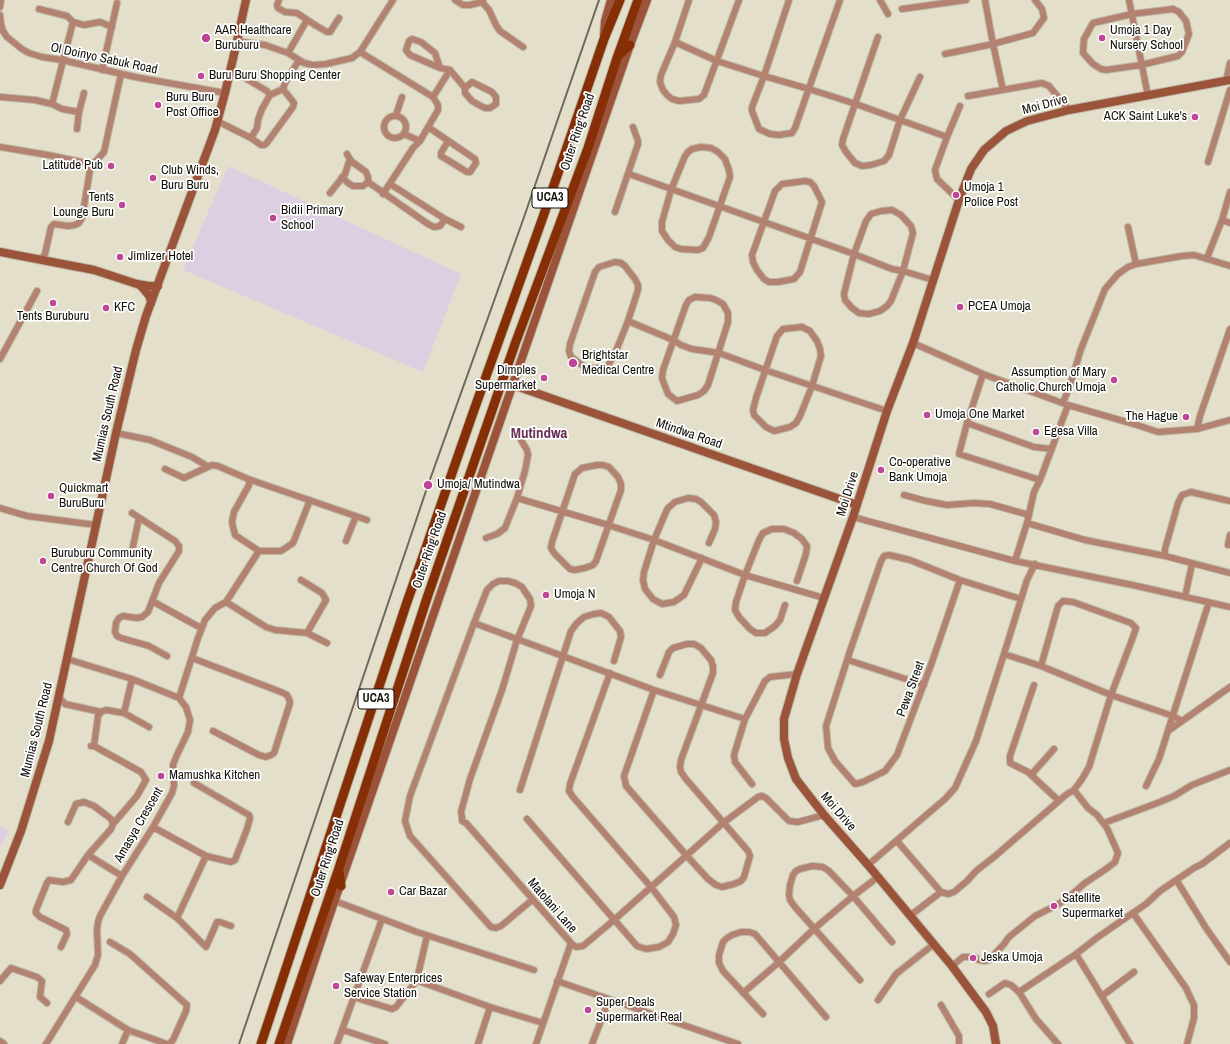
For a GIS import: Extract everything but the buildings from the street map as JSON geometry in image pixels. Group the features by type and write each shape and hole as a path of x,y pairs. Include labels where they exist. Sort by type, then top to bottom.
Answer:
{"main road":[{"name":"Mumias South Road","path":"0,885 21,831 44,759 116,433 136,350 217,121 237,45 246,0"},
{"name":"Outer Ring Road","path":"604,39 605,21 611,0"},
{"name":"Outer Ring Road","path":"261,1044 406,606 604,39 620,0"},
{"name":"UCA3","path":"341,886 630,45 647,0"},
{"name":"Outer Ring Road","path":"279,1044 339,868 427,598 518,337 588,148 617,58 638,2"},
{"path":"617,58 630,45"},
{"name":"Moi Drive","path":"996,1044 993,1026 986,1012 952,966 911,915 824,815 796,779 788,758 784,739 784,720 797,674 853,517 887,411 913,343 959,200 971,169 984,150 1006,131 1027,120 1069,110 1228,80"},
{"path":"0,252 45,258 94,270 137,284 158,286"},
{"path":"137,284 142,287 150,297 152,303"},
{"name":"Mtindwa Road","path":"513,385 857,505"},
{"path":"339,868 341,886"},
{"name":"Outer Ring Road","path":"288,1044 341,886"}],"street":[{"path":"0,7 1,0"},
{"path":"278,0 278,8 285,12 297,13 323,31 330,32 339,18"},
{"path":"237,40 265,45 288,53 299,60 313,65 326,64 352,58 360,52 393,0"},
{"path":"454,0 470,6 482,1 489,10 500,31 523,48"},
{"path":"689,0 675,42 661,75 660,82 663,90 672,99 679,101 699,99 704,95 739,0"},
{"path":"789,0 764,76 752,107 752,112 759,130 770,134 779,135 792,133 795,128 840,0"},
{"path":"880,0 888,14"},
{"path":"902,9 966,0"},
{"path":"985,0 992,44 1003,90"},
{"path":"944,54 992,44 1033,33 1044,18 1042,9 1036,0"},
{"path":"1129,0 1148,96"},
{"path":"102,70 118,3"},
{"path":"39,9 67,16 73,22 84,25 100,22 112,27"},
{"path":"1172,9 1179,12 1186,21 1189,34 1182,52 1178,56 1141,65 1106,70 1093,64 1083,53 1084,39 1093,23 1132,14 1172,9"},
{"path":"0,15 3,31 7,37 0,40"},
{"path":"288,53 307,20"},
{"path":"52,104 62,60 73,22"},
{"name":"Ol Doinyo Sabuk Road","path":"7,37 22,49 42,57 62,60 121,74 225,93"},
{"path":"878,37 843,139 842,145 855,163 862,166 871,165 884,161 889,155 900,120 920,77"},
{"path":"440,68 435,53 421,42 412,39 409,41 406,50 410,55 440,68 450,70 465,88 466,93 472,101 485,108 490,108 496,104 496,98 492,92 480,85 472,82 465,88"},
{"path":"675,42 717,61 856,104 946,137"},
{"path":"360,52 433,97 438,105 438,110 420,141 413,148 383,194"},
{"path":"251,138 257,128 262,109 270,95 283,89 299,60"},
{"path":"1228,80 1230,64"},
{"path":"230,70 267,91 270,95"},
{"path":"433,97 450,70"},
{"path":"0,147 48,154 91,164 100,158 104,152 121,74"},
{"path":"968,96 1044,83 1069,110"},
{"path":"217,121 251,138 261,145 266,144 293,107 294,103 283,89"},
{"path":"1208,162 1230,90"},
{"path":"77,129 79,112 84,93"},
{"path":"0,97 35,100 52,104 62,109 79,112"},
{"path":"396,115 402,118 405,122 406,130 404,134 398,138 394,138 386,134 384,130 385,122 387,119 396,115 402,97"},
{"path":"959,200 937,179 935,170 946,137 960,106"},
{"path":"428,127 476,160 470,172 467,172 442,156 441,153 448,141"},
{"path":"615,212 638,144 633,127"},
{"path":"404,134 420,141"},
{"path":"701,147 711,148 725,159 730,177 720,206 703,248 698,250 681,249 675,247 662,231 662,222 672,190 688,152 701,147"},
{"path":"330,193 345,174 348,157 368,174 368,182"},
{"path":"45,258 51,227 54,224 68,226 79,223 82,218 91,164"},
{"path":"629,174 810,238 892,269 933,280"},
{"path":"342,177 353,186 363,186 368,182"},
{"path":"805,181 810,182 814,186 822,202 822,207 810,238 798,276 794,279 769,282 764,279 753,262 752,255 777,187 782,184 805,181"},
{"path":"368,182 383,194 434,227 440,226 445,219"},
{"path":"390,184 461,228"},
{"path":"1207,258 1222,220 1230,192"},
{"path":"892,210 901,215 911,226 913,233 903,271 891,301 880,311 869,314 859,313 845,300 844,294 854,254 866,221 871,214 892,210"},
{"path":"1222,220 1230,223"},
{"path":"1128,227 1136,264"},
{"path":"1015,562 1027,523 1034,492 1052,449 1071,382 1105,289 1118,274 1128,267 1136,264 1194,255 1230,266"},
{"path":"615,262 621,263 635,279 638,285 638,290 628,321 616,351 605,368 586,368 571,357 569,351 570,344 599,267 615,262"},
{"path":"0,359 37,291"},
{"path":"695,297 710,298 723,304 728,313 728,322 708,385 704,391 686,400 677,401 668,394 662,378 663,370 673,340 689,300 695,297"},
{"path":"628,321 692,349 719,352 765,370 887,411"},
{"path":"802,328 810,331 817,341 821,356 812,386 800,416 796,423 790,427 774,431 766,427 754,415 753,410 765,370 777,336 780,332 783,330 802,328"},
{"path":"1197,429 1200,416 1230,329"},
{"path":"913,343 984,374 1066,404 1158,432 1197,429 1230,420"},
{"path":"984,374 966,423 959,454 1040,480"},
{"path":"966,423 1034,447 1052,449"},
{"path":"116,433 150,440 192,457 207,466"},
{"path":"486,538 497,534 505,528 517,498 528,455 527,450 521,440"},
{"path":"603,465 609,467 618,477 621,484 621,490 596,561 586,568 575,570 570,569 554,553 552,542 562,510 575,474 578,470 603,465"},
{"path":"165,469 184,478 207,466 218,466 248,479 367,520"},
{"path":"248,479 249,485 234,512 232,522 235,535 259,551 281,552 293,543 310,500"},
{"path":"1165,556 1178,502 1182,495 1191,492 1230,501"},
{"path":"904,495 947,505 974,502 990,504 1029,515"},
{"path":"517,498 562,510 654,540 745,575 824,598"},
{"path":"702,558 684,596 674,602 662,604 653,599 645,590 643,580 654,540 668,508 675,502 688,498 701,502 714,515 716,522 715,529 709,543"},
{"path":"0,508 27,516 96,525"},
{"path":"132,513 175,541 179,546 179,551 159,583 148,612 142,617 137,618 123,616 119,618 116,623 115,632 117,636 121,638 149,646 167,656"},
{"path":"346,541 356,516"},
{"path":"853,517 1015,562 1034,564 1230,607"},
{"path":"132,552 139,518"},
{"path":"1027,523 1085,540 1165,556 1192,564 1230,572"},
{"path":"786,605 780,620 775,626 765,632 756,633 739,617 735,610 736,602 745,575 758,540 763,533 772,530 784,529 794,532 807,546 806,554 797,581"},
{"path":"1228,545 1230,535"},
{"path":"67,659 132,679 179,698 201,628 205,620 215,608 226,602 259,551"},
{"path":"924,685 848,660 884,556 888,555 910,560 960,580 1021,599"},
{"path":"868,865 945,799 955,788 976,741 1027,580 1034,564"},
{"path":"1185,597 1192,564"},
{"path":"301,580 322,593 326,600 307,633"},
{"name":"Pewa Street","path":"848,660 826,726 828,748 835,761 855,784 859,784 885,771 897,755 924,685 960,580"},
{"path":"517,640 531,606 530,600 522,587 508,581 499,581 487,590 474,623 410,796 405,821 410,836 491,926 496,928 501,926 532,900"},
{"path":"152,601 201,628"},
{"path":"897,841 941,892 948,894 954,892 976,871 1060,800 1074,790 1089,767 1111,695 1136,628 1131,623 1073,602 1062,601 1058,606 1041,666"},
{"path":"226,602 257,622 275,630 307,633 327,643"},
{"path":"1146,786 1157,763 1209,602"},
{"path":"520,790 571,631 584,617 601,613 609,617 620,631 614,661"},
{"path":"474,623 654,690 745,719"},
{"name":"Matolani Lane","path":"517,640 502,690 470,779 461,812 462,821 466,823 532,900 576,947 583,946 724,823 758,797 762,796 766,798 789,822 798,822 824,815"},
{"path":"654,690 625,772 624,781 626,786 687,856 716,885 728,886 741,881 744,877 750,856 748,851 686,779 681,772 680,767 681,760 713,673 711,660 701,648 694,644 687,644 673,648 668,652 660,675"},
{"path":"1004,654 1041,666 1111,695 1173,716 1182,721"},
{"path":"192,658 281,692 289,699 290,703 274,753 271,755 266,757 259,755 213,731"},
{"path":"527,819 637,946 646,949 659,947 668,942 676,925 674,917 651,887 573,797 570,791 570,784 610,673"},
{"path":"752,784 735,762 734,755 745,719 765,681 770,677 797,674"},
{"path":"124,713 132,679"},
{"path":"1034,684 1010,762 1031,774 1060,800"},
{"path":"1167,731 1230,686"},
{"path":"58,696 65,704 101,712 106,710 124,713 149,727"},
{"name":"Amasya Crescent","path":"46,1044 97,961 98,922 122,876 172,794 174,786 173,764 188,732 190,720 186,707 179,698"},
{"path":"61,947 67,934 66,930 40,917 36,910 47,882 52,879 63,882 71,880 88,855 137,796 146,780 141,772 92,746 98,716 101,712"},
{"path":"1031,774 1054,749"},
{"path":"1104,823 1160,802 1192,786 1230,770"},
{"path":"153,827 206,856 231,862 235,860 250,815 194,783"},
{"path":"952,966 963,957 974,957 984,962 989,960 1009,937 1035,916 1070,896 1085,882 1106,870 1115,862 1118,853 1104,823 1088,808 1074,790"},
{"path":"68,822 76,804 84,802 94,806 106,815 111,819 113,824"},
{"path":"1019,992 1076,954 1230,843"},
{"path":"88,855 122,876"},
{"path":"177,918 206,856"},
{"path":"860,980 790,900 790,885 796,871 812,866 823,867 828,870 853,896 892,942"},
{"path":"743,993 815,928 878,877"},
{"path":"1177,880 1206,928 1230,962"},
{"path":"911,915 941,892"},
{"path":"147,897 177,918 206,947 217,922 231,926"},
{"path":"335,901 427,936 534,970"},
{"path":"1133,913 1186,988 1194,1005 1194,1018 1186,1044"},
{"path":"337,1044 382,919"},
{"path":"763,1014 723,971 719,963 719,955 723,942 727,938 741,932 755,934 826,1018"},
{"path":"353,997 392,1009 396,1007 418,979 427,936"},
{"path":"76,997 128,1030 168,1044 173,1040 186,1011 187,1005 130,954 110,942"},
{"path":"536,1044 571,943"},
{"path":"878,1000 896,974 934,944"},
{"path":"1076,954 1130,1044"},
{"path":"0,981 11,968 37,977 42,981 40,997 47,1003"},
{"path":"1102,996 1134,972"},
{"path":"418,979 421,982 490,1007 543,1023"},
{"path":"558,981 738,1044"},
{"path":"989,994 1005,983 1011,985 1019,992 1036,1019 1058,1044"},
{"path":"592,1044 609,1000"},
{"path":"941,1005 959,1036 959,1044"},
{"path":"478,1044 490,1007"},
{"path":"122,1044 128,1030"},
{"path":"343,1030 385,1044"},
{"path":"0,1041 4,1044"}],"shaded area":[{"name":"Bidii Primary School","path":"228,166 461,274 423,372 183,270"},
{"path":"0,825 9,831 0,847"}],"railway":[{"path":"239,1044 428,485 523,220 599,0"}],"place":[{"name":"AAR Healthcare Buruburu","path":"206,38"},
{"name":"Umoja 1 Day Nursery School","path":"1102,38"},
{"name":"Buru Buru Shopping Center","path":"201,76"},
{"name":"Buru Buru Post Office","path":"158,105"},
{"name":"ACK Saint Luke's","path":"1195,117"},
{"name":"Latitude Pub","path":"111,166"},
{"name":"Club Winds, Buru Buru","path":"153,178"},
{"name":"Umoja 1 Police Post","path":"956,195"},
{"name":"Tents Lounge Buru","path":"122,205"},
{"name":"Bidii Primary School","path":"273,218"},
{"name":"Jimlizer Hotel","path":"120,257"},
{"name":"Tents Buruburu","path":"53,303"},
{"name":"PCEA Umoja","path":"960,307"},
{"name":"KFC","path":"106,308"},
{"name":"Brightstar Medical Centre","path":"573,363"},
{"name":"Dimples Supermarket","path":"544,378"},
{"name":"Assumption of Mary Catholic Church Umoja","path":"1114,380"},
{"name":"Umoja One Market","path":"927,415"},
{"name":"The Hague","path":"1186,417"},
{"name":"Egesa Villa","path":"1036,432"},
{"name":"Co-operative Bank Umoja","path":"881,470"},
{"name":"Umoja/ Mutindwa","path":"428,485"},
{"name":"Quickmart BuruBuru","path":"51,496"},
{"name":"Buruburu Community Centre Church Of God","path":"43,561"},
{"name":"Umoja N","path":"546,595"},
{"name":"Mamushka Kitchen","path":"161,776"},
{"name":"Car Bazar","path":"391,892"},
{"name":"Satellite Supermarket","path":"1054,906"},
{"name":"Jeska Umoja","path":"973,958"},
{"name":"Safeway Enterprices Service Station","path":"336,986"},
{"name":"Super Deals Supermarket Real","path":"588,1010"}],"district":[{"name":"Mutindwa","path":"539,434"}]}
